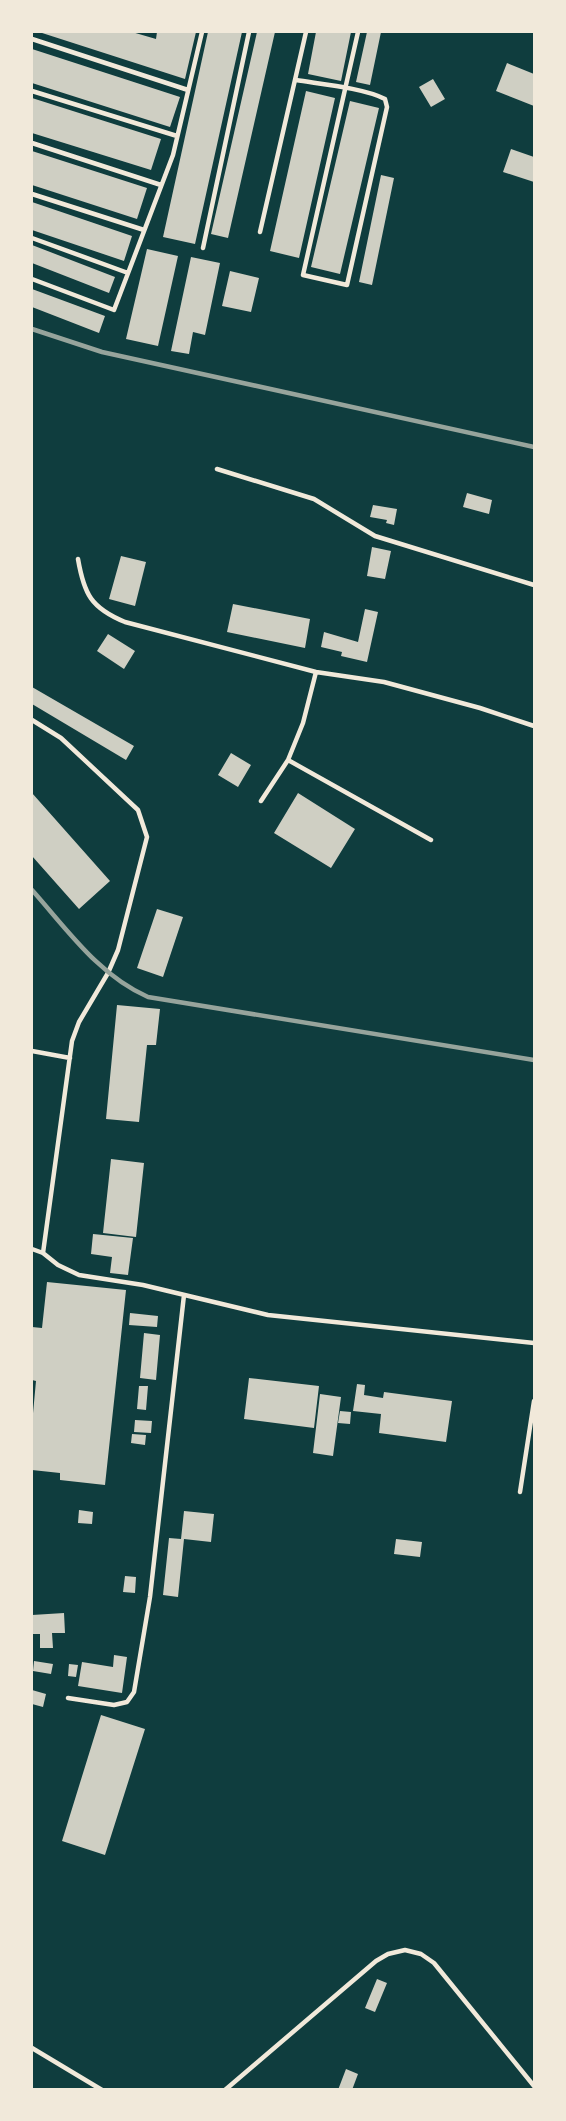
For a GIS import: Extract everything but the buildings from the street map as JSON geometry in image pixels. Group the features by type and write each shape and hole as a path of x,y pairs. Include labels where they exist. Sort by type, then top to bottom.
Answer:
{"lane":[{"path":"32,279 114,310 177,136 202,32"},
{"path":"202,248 250,32"},
{"path":"260,232 306,32"},
{"path":"296,80 346,89 378,96 385,99 387,107 347,285 303,275 346,89 358,32"},
{"path":"32,39 188,90"},
{"path":"32,91 177,136"},
{"path":"32,143 161,185"},
{"path":"32,194 144,230"},
{"path":"32,238 128,273"},
{"path":"217,469 314,499 375,536 534,584"},
{"path":"78,559 82,584 91,602 110,616 125,622 316,672 384,682 534,726"},
{"path":"261,801 288,760 303,723 316,672"},
{"path":"32,720 61,738 138,810 147,837 118,950 108,973 79,1022 72,1041 43,1253"},
{"path":"288,760 431,840"},
{"path":"32,1051 70,1058"},
{"path":"32,1249 79,1275 143,1285 268,1315 534,1343"},
{"path":"68,1698 122,1705 131,1699 134,1692 150,1597 184,1295"},
{"path":"520,1492 534,1401"},
{"path":"225,2090 376,1961 388,1954 405,1950 421,1954 441,1970 534,2086"},
{"path":"32,2048 102,2090"}],"railway":[{"path":"32,329 102,352 534,447"},
{"path":"32,890 99,964 130,988 148,997 534,1060"}]}
